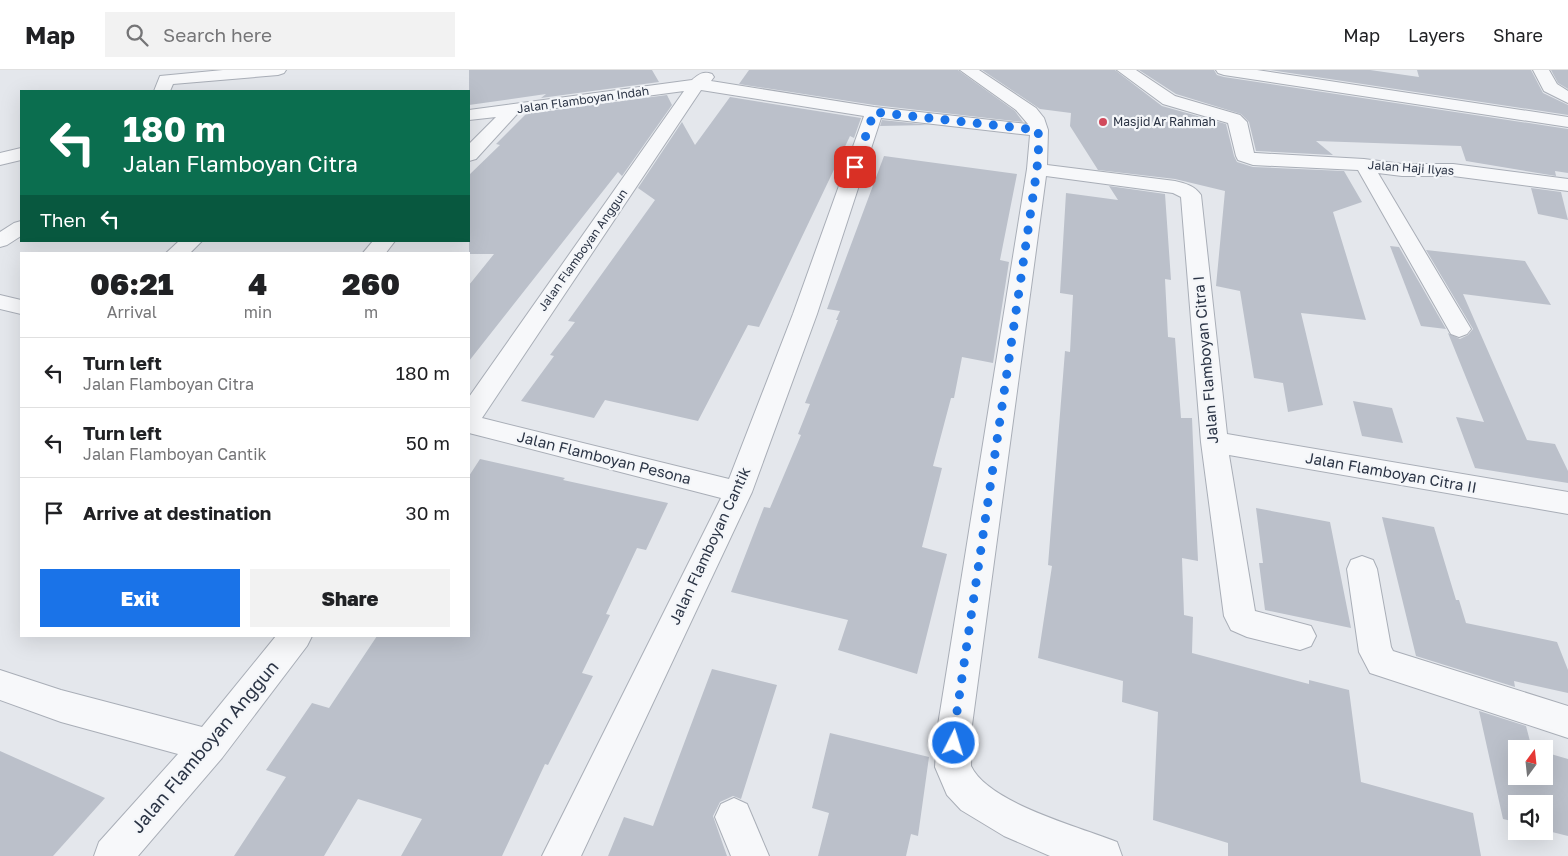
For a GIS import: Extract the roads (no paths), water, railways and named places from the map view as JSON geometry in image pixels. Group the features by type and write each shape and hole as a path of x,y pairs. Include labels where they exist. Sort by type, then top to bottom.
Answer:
{"street":[{"path":"164,86 278,70"},
{"path":"968,70 1036,119 1039,142 1037,169 955,725 953,767 964,787 971,795 1012,820 1040,833 1103,856"},
{"name":"Jalan Haji Ilyas","path":"1126,70 1169,100 1234,118 1238,122 1245,156 1254,159 1364,165 1402,170 1453,170 1568,185"},
{"path":"1224,70 1568,122"},
{"path":"1540,70 1550,86 1568,98"},
{"name":"Jalan Flamboyan Indah","path":"470,115 710,74 874,112 1038,130"},
{"name":"Jalan Flamboyan Anggun","path":"470,415 710,74"},
{"path":"470,154 513,109"},
{"name":"Jalan Flamboyan Cantik","path":"561,856 738,492 805,314 874,112"},
{"path":"0,158 20,154"},
{"path":"1364,165 1459,329"},
{"name":"Jalan Flamboyan Citra I","path":"1037,169 1175,187 1185,190 1191,195 1214,442 1241,619 1247,623 1300,636"},
{"path":"0,241 20,228"},
{"path":"178,252 191,242"},
{"path":"374,252 384,242"},
{"path":"0,302 20,307"},
{"name":"Jalan Flamboyan Pesona","path":"470,424 738,492"},
{"name":"Jalan Flamboyan Citra II","path":"1214,442 1568,503"},
{"path":"1362,569 1375,652 1382,662 1568,722"},
{"name":"Jalan Flamboyan Anggun","path":"113,856 209,746 295,637"},
{"path":"0,685 61,706 209,746"},
{"path":"734,817 750,856"}],"place":[{"name":"Masjid Ar Rahmah","path":"1103,122"}]}
